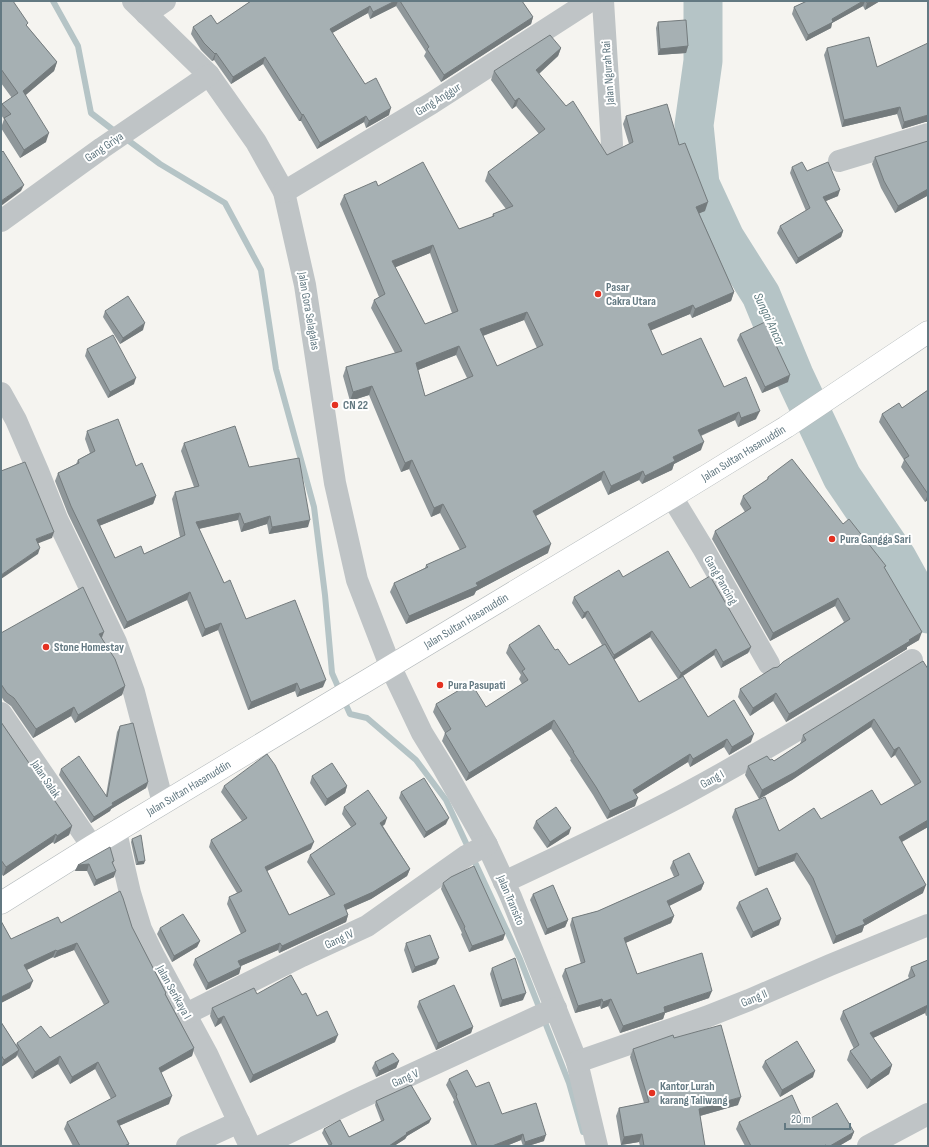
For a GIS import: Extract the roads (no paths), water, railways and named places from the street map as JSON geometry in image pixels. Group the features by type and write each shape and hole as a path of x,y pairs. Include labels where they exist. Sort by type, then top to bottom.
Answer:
{"main road":[{"name":"Jalan Sultan Hasanuddin","path":"1,903 92,846 353,689 391,668 786,427 928,332"}],"street":[{"path":"140,8 165,1"},
{"name":"Gang Anggur","path":"284,192 432,103 590,1"},
{"name":"Jalan Ngurah Rai","path":"603,1 612,145"},
{"name":"Jalan Gora Selagalas","path":"140,8 209,75 256,142 284,192 305,285 335,483 357,580 391,668"},
{"name":"Gang Griya","path":"1,221 102,148 209,75"},
{"path":"839,161 928,134"},
{"path":"1,393 16,420 57,519 119,648 134,692 163,803"},
{"name":"Gang Pancing","path":"672,497 769,664"},
{"name":"Gang I","path":"504,882 603,836 682,795 811,722 912,660"},
{"name":"Jalan Transito","path":"391,668 422,733 443,767 478,849 504,882 545,1012 577,1062 597,1146"},
{"name":"Jalan Salak","path":"1,713 92,846"},
{"name":"Jalan Serikaya I","path":"116,832 130,893 141,929 207,1054 250,1146"},
{"name":"Gang IV","path":"186,1014 366,926 478,849"},
{"name":"Gang II","path":"577,1062 749,1000 928,925"},
{"name":"Gang V","path":"261,1146 545,1012"},
{"path":"868,1146 928,1114"},
{"path":"187,1146 239,1122"}],"waterway":[{"path":"53,1 78,46 91,113 117,133"},
{"name":"Sungai Ancar","path":"703,1 703,61 694,125 700,184 725,238 761,295 794,375 842,477 897,558 928,614"},
{"path":"125,138 160,164 225,203 261,270 276,369 314,507 325,595 332,673 350,714 367,718 416,760 446,800 520,959 569,1083 583,1132"}],"place":[{"name":"Pasar Cakra Utara","path":"598,294"},
{"name":"CN 22","path":"335,405"},
{"name":"Pura Gangga Sari","path":"832,539"},
{"name":"Stone Homestay","path":"46,647"},
{"name":"Pura Pasupati","path":"440,685"},
{"name":"Kantor Lurah karang Taliwang","path":"652,1093"}]}
